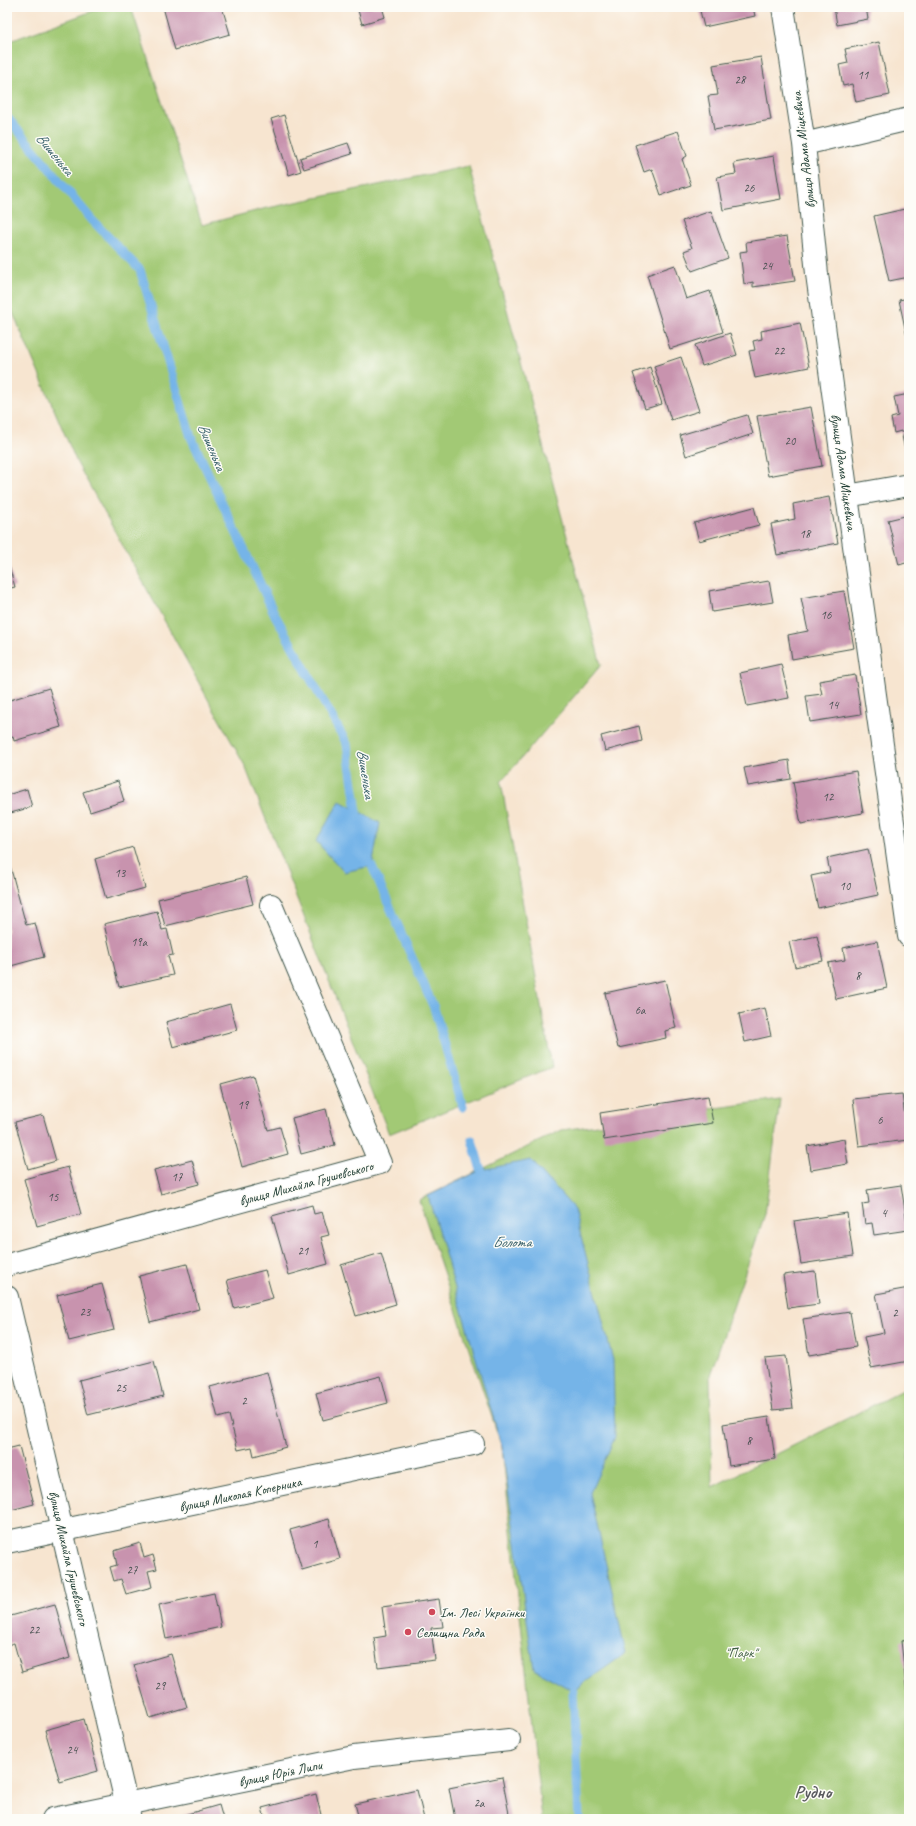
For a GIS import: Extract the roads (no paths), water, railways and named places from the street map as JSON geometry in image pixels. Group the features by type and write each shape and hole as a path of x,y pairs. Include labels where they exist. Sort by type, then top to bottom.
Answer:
{"street":[{"name":"вулиця Адама Міцкевича","path":"783,7 804,144 817,274 847,496 902,820 909,936"},
{"path":"804,144 909,119"},
{"path":"847,496 909,485"},
{"name":"вулиця Михайла Грушевського","path":"7,1265 380,1163 271,905"},
{"name":"вулиця Михайла Грушевського","path":"7,1297 128,1812"},
{"name":"вулиця Миколая Коперника","path":"7,1542 472,1444"},
{"name":"вулиця Юрія Липи","path":"53,1819 128,1812 354,1757 509,1740"}],"water":[{"path":"340,801 380,823 372,866 344,872 316,841"},
{"name":"Болота","path":"531,1160 574,1209 613,1360 615,1437 590,1493 626,1653 573,1691 534,1669 502,1447 428,1196 481,1170"}],"waterway":[{"name":"Вишенька","path":"7,117 92,220 140,270 191,437 275,615 347,744 357,811"},
{"name":"Вишенька","path":"372,866 434,1008 463,1107"},
{"name":"Вишенька","path":"472,1140 481,1170"},
{"path":"573,1691 579,1819"}],"place":[{"name":"Ім. Лесі Українки","path":"432,1612"},
{"name":"Селищна Рада","path":"408,1632"}],"district":[{"name":"Рудно","path":"813,1792"}],"park label":[{"name":"\"Парк\"","path":"741,1652"}]}
